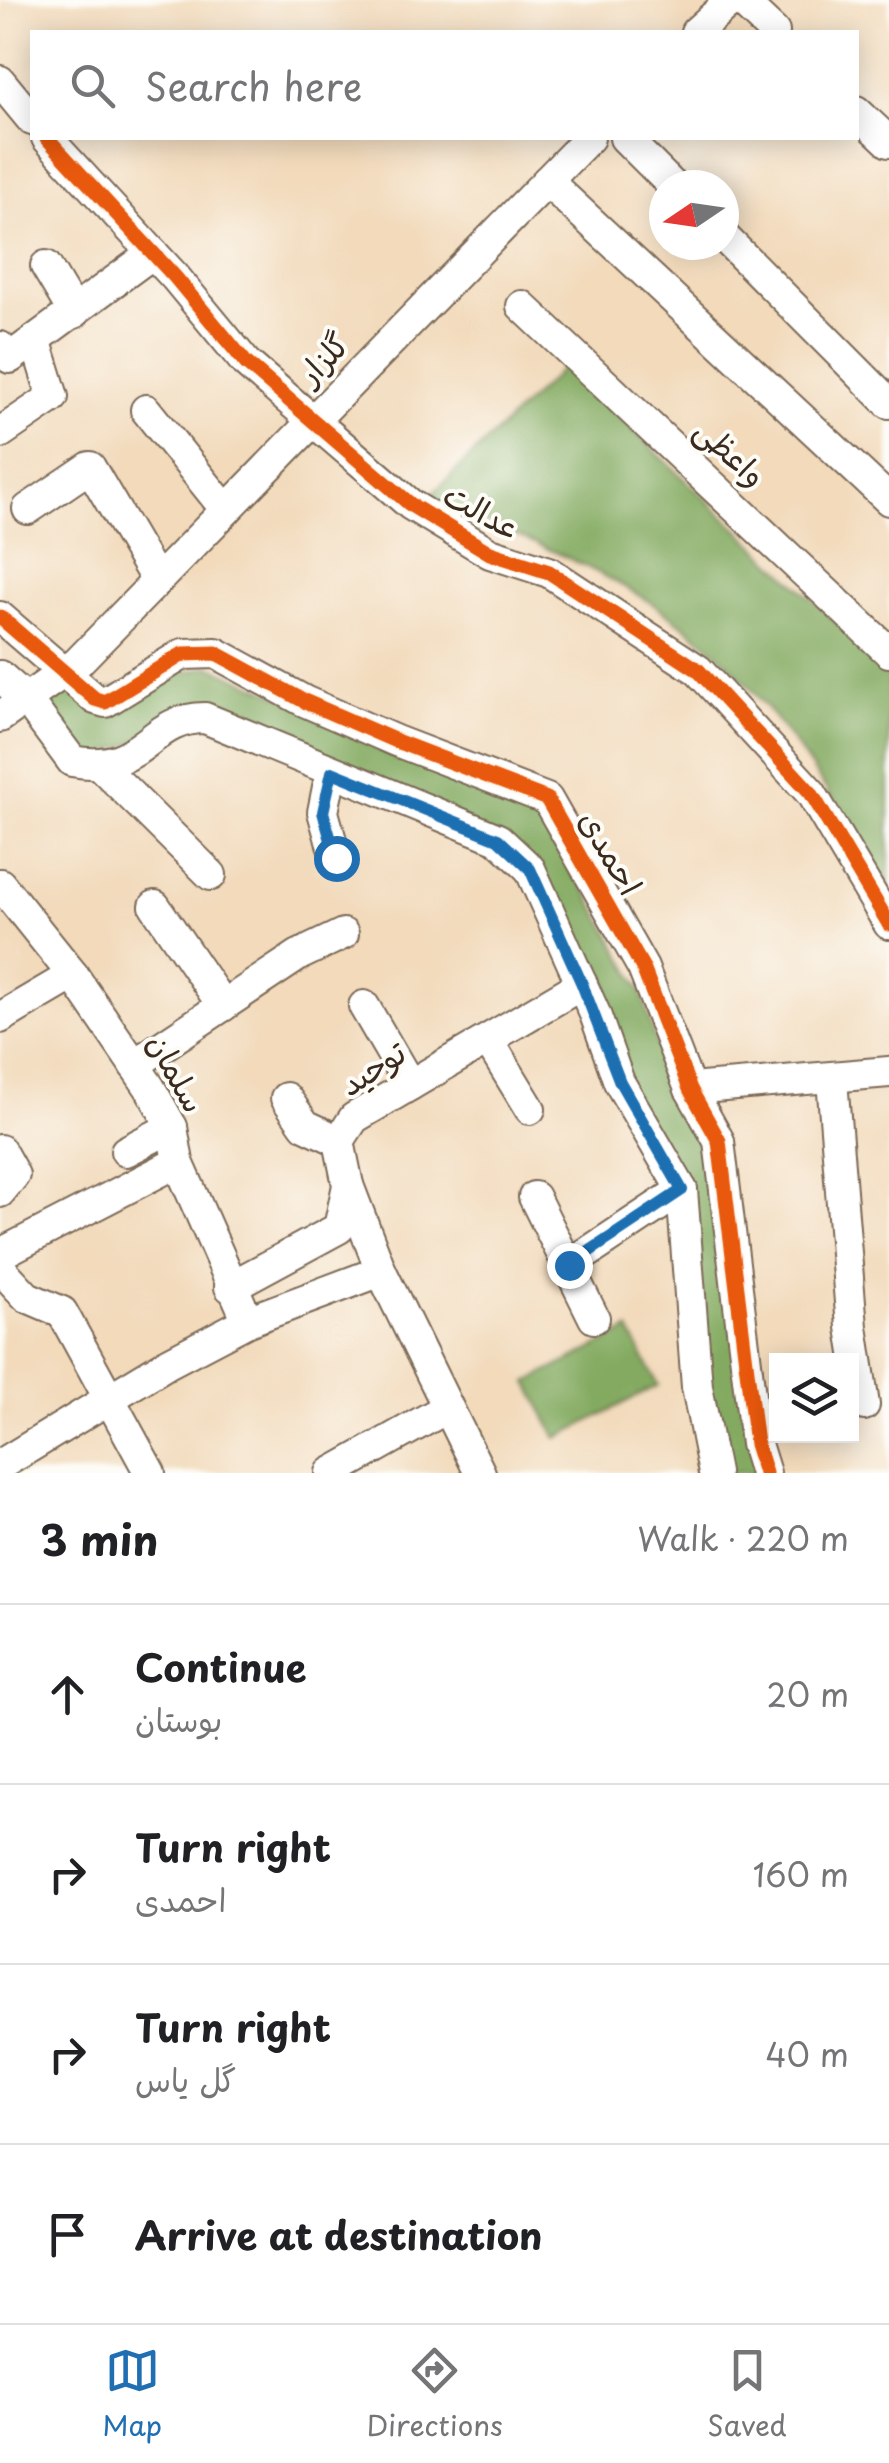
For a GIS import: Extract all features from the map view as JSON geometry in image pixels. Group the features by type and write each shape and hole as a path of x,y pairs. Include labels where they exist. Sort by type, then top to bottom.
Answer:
{"street":[{"path":"698,30 732,0"},
{"path":"740,0 772,30"},
{"path":"0,81 30,118"},
{"path":"859,114 889,142"},
{"name":"عدالت","path":"49,140 153,253 246,363 411,505 490,553 549,572 698,670 811,793 889,924"},
{"name":"گلزار","path":"26,698 67,673 588,140"},
{"path":"627,140 657,170"},
{"path":"546,181 889,500"},
{"path":"739,252 888,401"},
{"path":"0,347 10,358 153,253"},
{"path":"46,266 74,312"},
{"name":"واعظی","path":"522,306 889,652"},
{"path":"0,433 53,397 36,342"},
{"path":"146,410 226,510"},
{"path":"28,508 90,467 157,581"},
{"name":"احمدی","path":"0,617 95,699 105,702 183,654 216,653 304,701 396,742 547,799 643,968 690,1089 720,1141 756,1444 764,1473"},
{"path":"0,676 26,698 72,761 102,767 211,875"},
{"path":"0,718 26,698"},
{"path":"102,767 129,756 182,718 205,718 498,839 530,869 582,984 620,1082 682,1190 698,1386 714,1473"},
{"path":"332,772 323,812 336,858"},
{"name":"سلمان","path":"0,884 73,975 172,1127 178,1162 230,1288 248,1321"},
{"path":"156,906 224,1006"},
{"path":"134,1064 300,955 343,934"},
{"path":"0,1018 73,975"},
{"name":"توحید","path":"230,1288 339,1228 348,1185 338,1140 354,1118 582,984"},
{"path":"364,1006 410,1085"},
{"path":"488,1040 530,1109"},
{"path":"690,1089 832,1080 889,1072"},
{"path":"832,1080 852,1327 864,1406"},
{"path":"286,1098 305,1125 338,1140"},
{"path":"126,1152 172,1127"},
{"path":"0,1150 14,1176 0,1192"},
{"path":"0,1254 178,1162"},
{"path":"348,1185 380,1272 480,1473"},
{"path":"569,1265 682,1190"},
{"path":"534,1197 594,1318"},
{"path":"0,1268 27,1297 62,1312 150,1473"},
{"path":"0,1464 248,1321 380,1272"},
{"path":"331,1473 446,1409"}],"green space":[{"path":"565,366 889,672 889,889 804,757 746,683 714,650 639,595 598,573 427,499"},
{"path":"210,666 541,808 642,993 655,1041 671,1076 701,1112 760,1473 723,1473 705,1375 689,1188 622,1082 543,872 212,711 100,756 80,750 31,692 50,673 77,697"},
{"path":"629,1330 658,1385 557,1438 528,1382"}],"cycle path":[{"path":"49,140 175,277 246,363 411,505 490,553 549,572 698,670 811,793 889,924"},
{"path":"0,617 95,699 105,702 183,654 216,653 304,701 547,799 643,968 690,1089 719,1141 756,1444 765,1473"}],"route":[{"path":"336,858 323,812 332,772 498,839 530,869 555,919 620,1082 682,1190 569,1265"}]}
